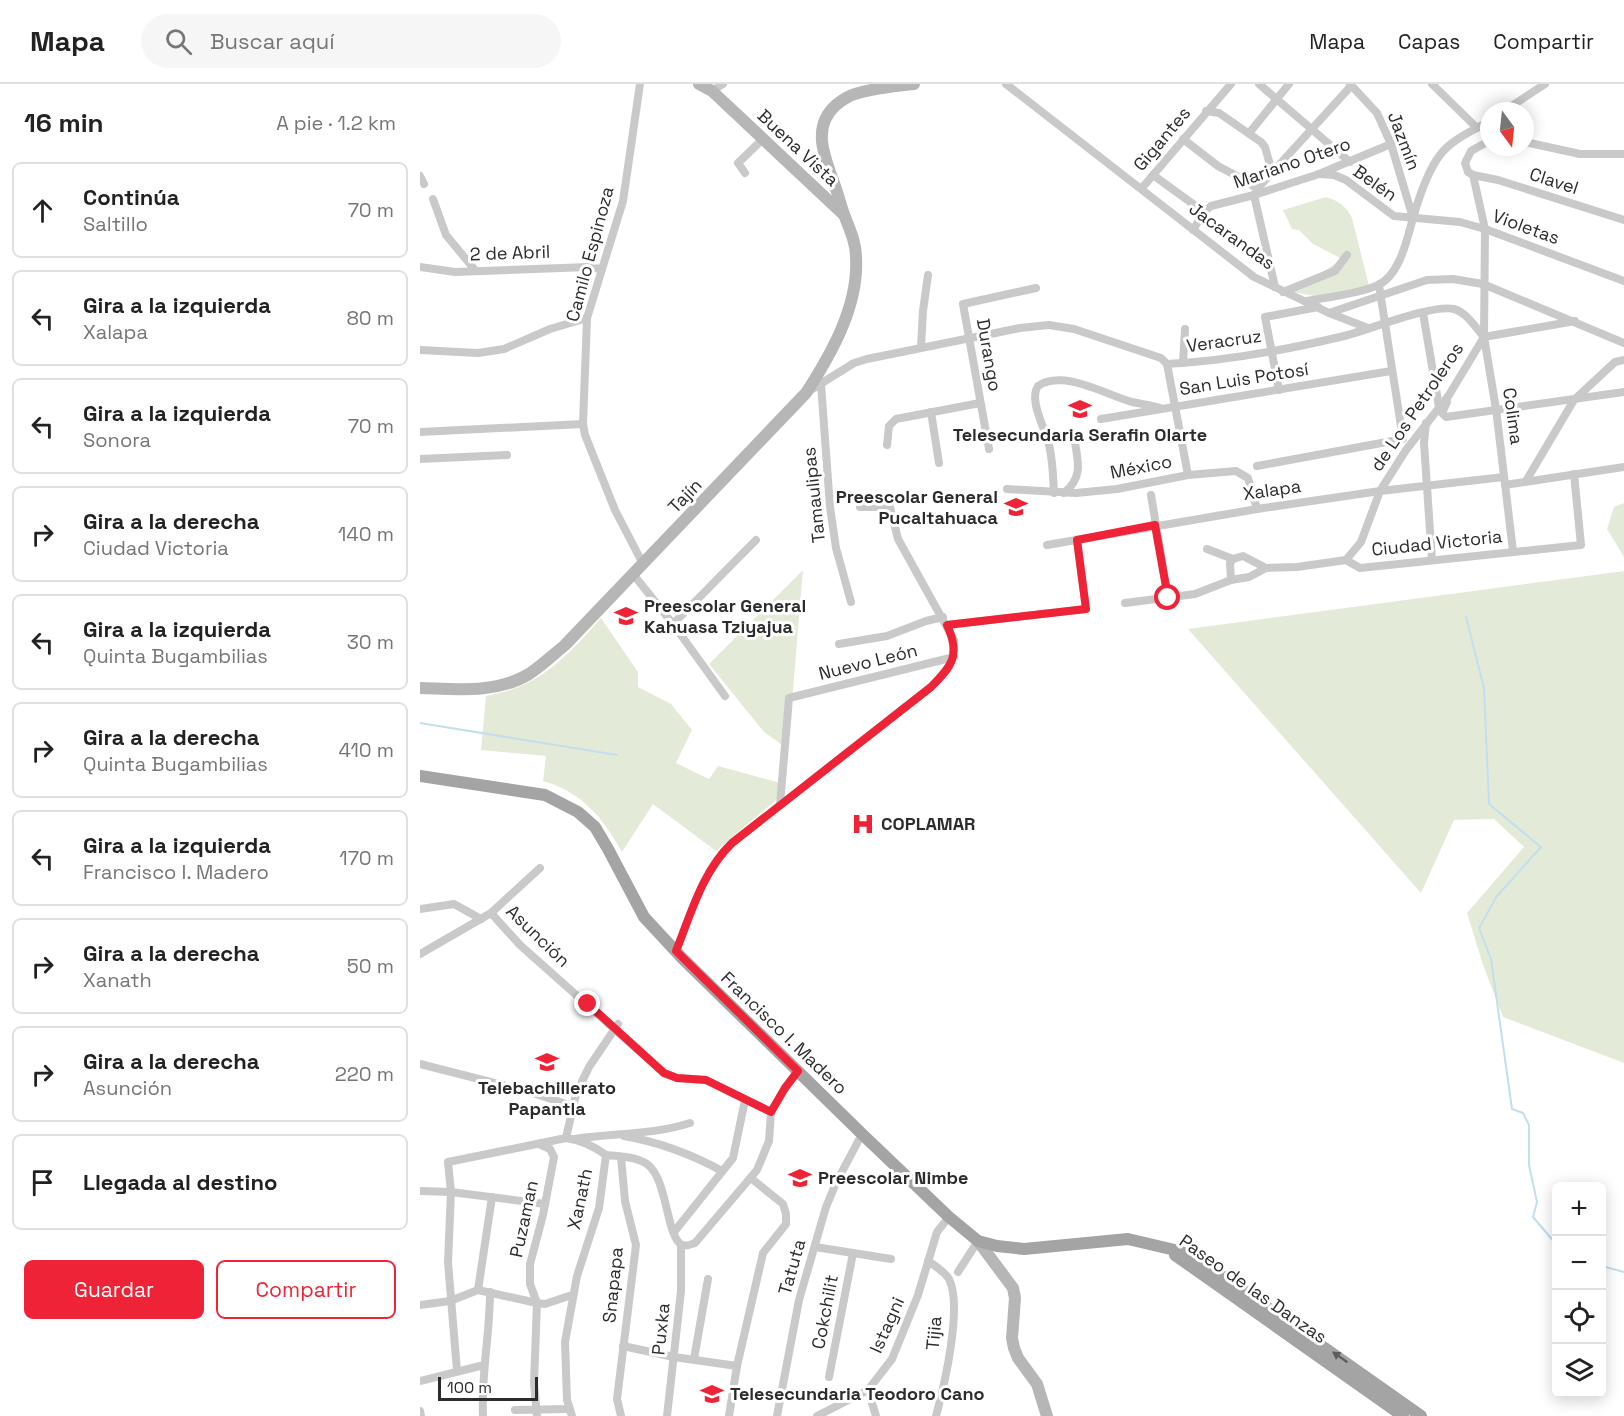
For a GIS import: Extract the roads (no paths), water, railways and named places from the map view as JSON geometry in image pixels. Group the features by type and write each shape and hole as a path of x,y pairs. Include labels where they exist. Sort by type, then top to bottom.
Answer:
{"main road":[{"name":"Buena Vista","path":"699,84 712,91 845,216"},
{"name":"Tajín","path":"420,688 495,687 529,674 565,645 806,393 828,358 851,302 857,275 853,239 823,152 822,128 829,112 853,94 914,84"},
{"name":"Francisco I. Madero","path":"420,776 545,795 578,812 595,827 644,917 862,1134 949,1217 978,1241 1024,1249 1128,1239 1161,1247"},
{"path":"978,1241 1013,1288 1012,1338 1014,1348 1018,1358 1037,1384 1047,1416"},
{"name":"Paseo de las Danzas","path":"1161,1247 1197,1258 1356,1376 1403,1416"},
{"name":"Paseo de las Danzas","path":"1356,1376 1421,1416"}],"street":[{"name":"Camilo Espinoza","path":"640,84 623,201 587,318 583,424 585,435 615,510 643,564"},
{"path":"712,91 723,84"},
{"name":"Jacarandas","path":"1006,84 1254,277 1329,313 1369,328"},
{"name":"Gigantes","path":"1142,188 1231,84"},
{"path":"1259,84 1350,162"},
{"path":"1250,132 1289,84"},
{"path":"1432,84 1477,128"},
{"path":"1518,102 1545,84"},
{"path":"1258,192 1272,172 1351,85"},
{"name":"Jazmín","path":"1351,85 1377,113 1391,144 1413,219"},
{"path":"1206,111 1219,113 1250,132 1265,147 1272,172"},
{"path":"1306,301 1379,285 1402,256 1430,172 1440,155 1453,142 1480,126"},
{"path":"1183,139 1218,166 1258,192 1279,290 1335,271 1347,255"},
{"path":"745,173 738,163 762,140"},
{"name":"Mariano Otero","path":"1204,212 1211,206 1319,174 1391,144"},
{"path":"1534,144 1580,154 1624,154"},
{"name":"Colima","path":"1480,146 1472,151 1466,160 1466,168 1473,175 1485,229 1484,337 1496,409 1513,551"},
{"name":"Belén","path":"1319,174 1334,175 1346,180 1394,216 1413,219"},
{"path":"1153,175 1204,212 1193,230"},
{"name":"Clavel","path":"1473,175 1498,180 1624,220"},
{"path":"433,199 446,235 475,270"},
{"name":"Violetas","path":"1413,219 1460,222 1485,229 1624,281"},
{"name":"2 de Abril","path":"420,267 455,272 602,269"},
{"path":"921,347 928,275"},
{"path":"1329,313 1427,280 1453,279 1483,284 1624,342"},
{"path":"1257,466 1402,439 1379,285"},
{"name":"Durango","path":"989,449 963,304 1036,288"},
{"path":"1279,390 1265,317 1318,307"},
{"name":"Veracruz","path":"806,393 854,363 867,358 1020,328 1061,326 1161,358 1167,364 1272,351 1346,336 1438,308 1456,309 1469,319 1484,337"},
{"path":"1423,313 1439,406"},
{"path":"420,350 478,353 504,349 550,329 587,318"},
{"path":"1484,337 1575,321"},
{"path":"1183,363 1185,329"},
{"name":"de Los Petroleros","path":"1346,560 1361,542 1380,491 1426,423 1449,395 1484,337"},
{"path":"1526,481 1574,400 1615,362 1624,360"},
{"path":"1167,364 1188,475"},
{"name":"San Luis Potosí","path":"1101,419 1391,371"},
{"path":"1054,493 1049,444 1039,415 1035,393 1038,386 1043,383 1066,381 1100,389 1131,402 1161,408"},
{"name":"Tamaulipas","path":"821,384 830,507 836,548 851,602"},
{"path":"1449,395 1442,413 1446,417 1624,392"},
{"path":"887,445 889,426 896,419 980,403"},
{"path":"931,412 939,463"},
{"path":"1426,423 1425,443 1432,560"},
{"path":"420,432 583,424"},
{"path":"1064,493 1077,477 1074,436"},
{"path":"420,459 507,455"},
{"name":"Xalapa","path":"1047,545 1257,508 1380,491 1526,481 1624,467"},
{"name":"México","path":"1007,489 1054,493 1117,489 1188,475 1236,471 1248,478 1257,508"},
{"name":"Ciudad Victoria","path":"1125,603 1195,594 1231,580 1249,577 1266,568 1297,567 1346,560 1360,568 1581,545 1574,474"},
{"path":"1151,495 1168,598"},
{"path":"676,951 706,876 719,856 780,805 931,687 948,670 954,657 954,640 898,539 890,507 861,507"},
{"path":"673,624 756,540"},
{"path":"839,644 887,636 926,621 1086,609 1077,540"},
{"path":"1207,549 1233,559 1243,556 1266,568"},
{"path":"1231,580 1230,563 1233,559"},
{"path":"633,574 673,624 725,696"},
{"name":"Nuevo León","path":"780,805 789,698 954,657"},
{"path":"420,954 491,914 540,868"},
{"name":"Asunción","path":"420,909 454,904 481,919"},
{"name":"Asunción","path":"491,914 520,945 617,1026 664,1073 677,1078 706,1080 771,1112"},
{"path":"570,1138 572,1106 589,1067 617,1026"},
{"path":"420,1064 530,1092 572,1106"},
{"path":"681,1245 688,1246 695,1243 752,1179 769,1141 771,1112 798,1071"},
{"path":"674,1232 733,1158 745,1100"},
{"path":"616,1135 672,1129 690,1123"},
{"path":"457,1371 448,1262 451,1192 448,1162 570,1138 606,1134 665,1146 695,1157 722,1171"},
{"name":"Tatuta","path":"778,1412 800,1300 826,1207 862,1134"},
{"path":"570,1138 606,1155"},
{"name":"Puzaman","path":"537,1413 534,1383 537,1303 530,1284 530,1264 554,1157 550,1149 539,1144"},
{"name":"Xanath","path":"571,1412 565,1373 565,1341 572,1295 599,1209 606,1155 648,1164 662,1187 674,1232 681,1245"},
{"name":"Snapapa","path":"621,1157 625,1201 636,1245 617,1399 621,1416"},
{"path":"729,1416 737,1366 763,1253 786,1224 783,1204 752,1179"},
{"path":"420,1191 451,1192 545,1204"},
{"path":"478,1290 492,1197"},
{"name":"Istagni","path":"817,1416 868,1390 892,1359 918,1295 938,1232 949,1217"},
{"path":"958,1272 978,1241"},
{"name":"Puxka","path":"667,1416 681,1291 681,1245"},
{"path":"815,1247 891,1259"},
{"name":"Cokchilit","path":"829,1377 852,1253"},
{"name":"Tijia","path":"928,1261 945,1274 950,1281 952,1295 953,1327 945,1382 936,1416"},
{"path":"694,1359 708,1280"},
{"path":"420,1305 450,1301 478,1290 545,1304 572,1295"},
{"path":"483,1416 484,1365 490,1325 490,1292"},
{"path":"623,1346 674,1357 737,1366"},
{"path":"420,1381 484,1365"},
{"path":"868,1390 876,1416"},
{"path":"515,1410 537,1413 571,1412"},
{"path":"420,1411 421,1416"},
{"path":"778,1412 784,1416"}],"waterway":[{"path":"1466,617 1484,688 1489,804 1541,847 1497,896 1479,928 1491,959 1512,1109 1523,1113 1529,1125 1529,1165 1537,1202 1533,1217 1552,1239"},
{"path":"420,723 617,755"},
{"path":"1606,1267 1624,1272"}],"place":[{"name":"Telesecundaria Serafin Olarte","path":"1080,409"},
{"name":"Preescolar General Pucaltahuaca","path":"1016,507"},
{"name":"Preescolar General Kahuasa Tziyajua","path":"626,616"},
{"name":"COPLAMAR","path":"863,824"},
{"name":"Telebachillerato Papantla","path":"547,1062"},
{"name":"Preescolar Nimbe","path":"800,1178"},
{"name":"Telesecundaria Teodoro Cano","path":"712,1394"}]}
